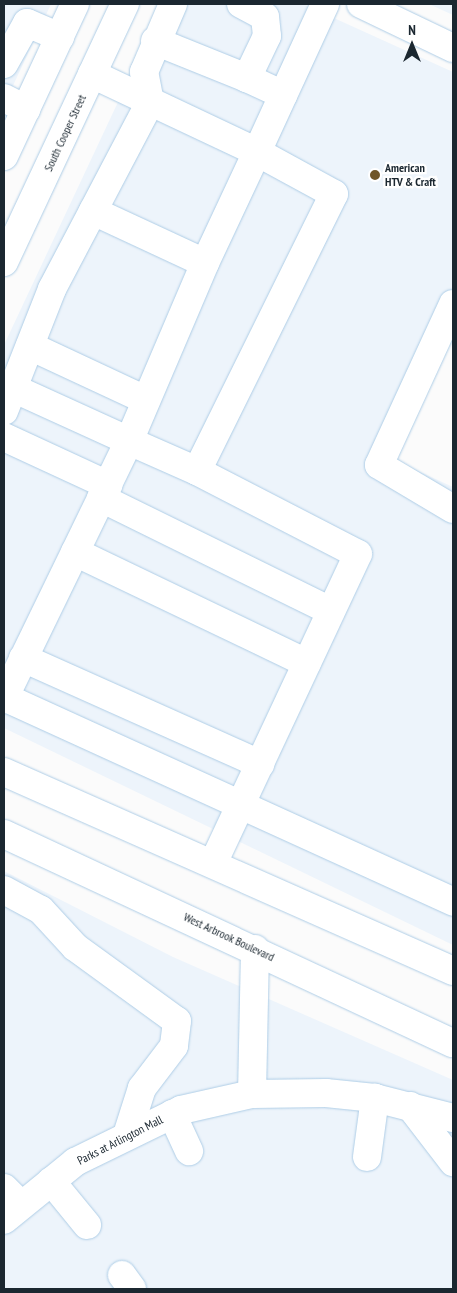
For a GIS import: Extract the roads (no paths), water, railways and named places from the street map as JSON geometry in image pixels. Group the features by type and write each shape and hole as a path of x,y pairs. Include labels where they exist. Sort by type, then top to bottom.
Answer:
{"street":[{"path":"4,156 15,104 60,37 75,4"},
{"name":"South Cooper Street","path":"4,262 125,4"},
{"path":"173,4 155,41 144,72 150,102 52,289 30,346 7,394 129,441 197,471 358,554 213,864"},
{"path":"241,4 265,17 267,36 247,78"},
{"path":"325,4 205,263 129,441 4,698 453,902"},
{"path":"365,5 453,48"},
{"path":"4,64 27,23 60,37"},
{"path":"155,41 247,78 283,95"},
{"path":"92,74 257,152 334,194 197,471"},
{"path":"93,211 205,263"},
{"path":"453,304 379,465 453,509"},
{"path":"30,346 146,400"},
{"path":"4,437 332,611"},
{"path":"75,552 307,663"},
{"path":"23,658 260,764"},
{"path":"4,772 453,971"},
{"name":"West Arbrook Boulevard","path":"4,834 255,949 453,1043"},
{"path":"4,890 41,910 75,947 177,1021 174,1046 142,1088 127,1135"},
{"path":"252,1094 255,949"},
{"name":"Parks at Arlington Mall","path":"10,1205 51,1181 75,1162 172,1114 252,1094 326,1093 375,1098 453,1118"},
{"path":"367,1157 375,1098"},
{"path":"410,1106 453,1162"},
{"path":"172,1114 189,1151"},
{"path":"51,1181 87,1225"}],"place":[{"name":"American HTV & Craft","path":"375,175"}]}
